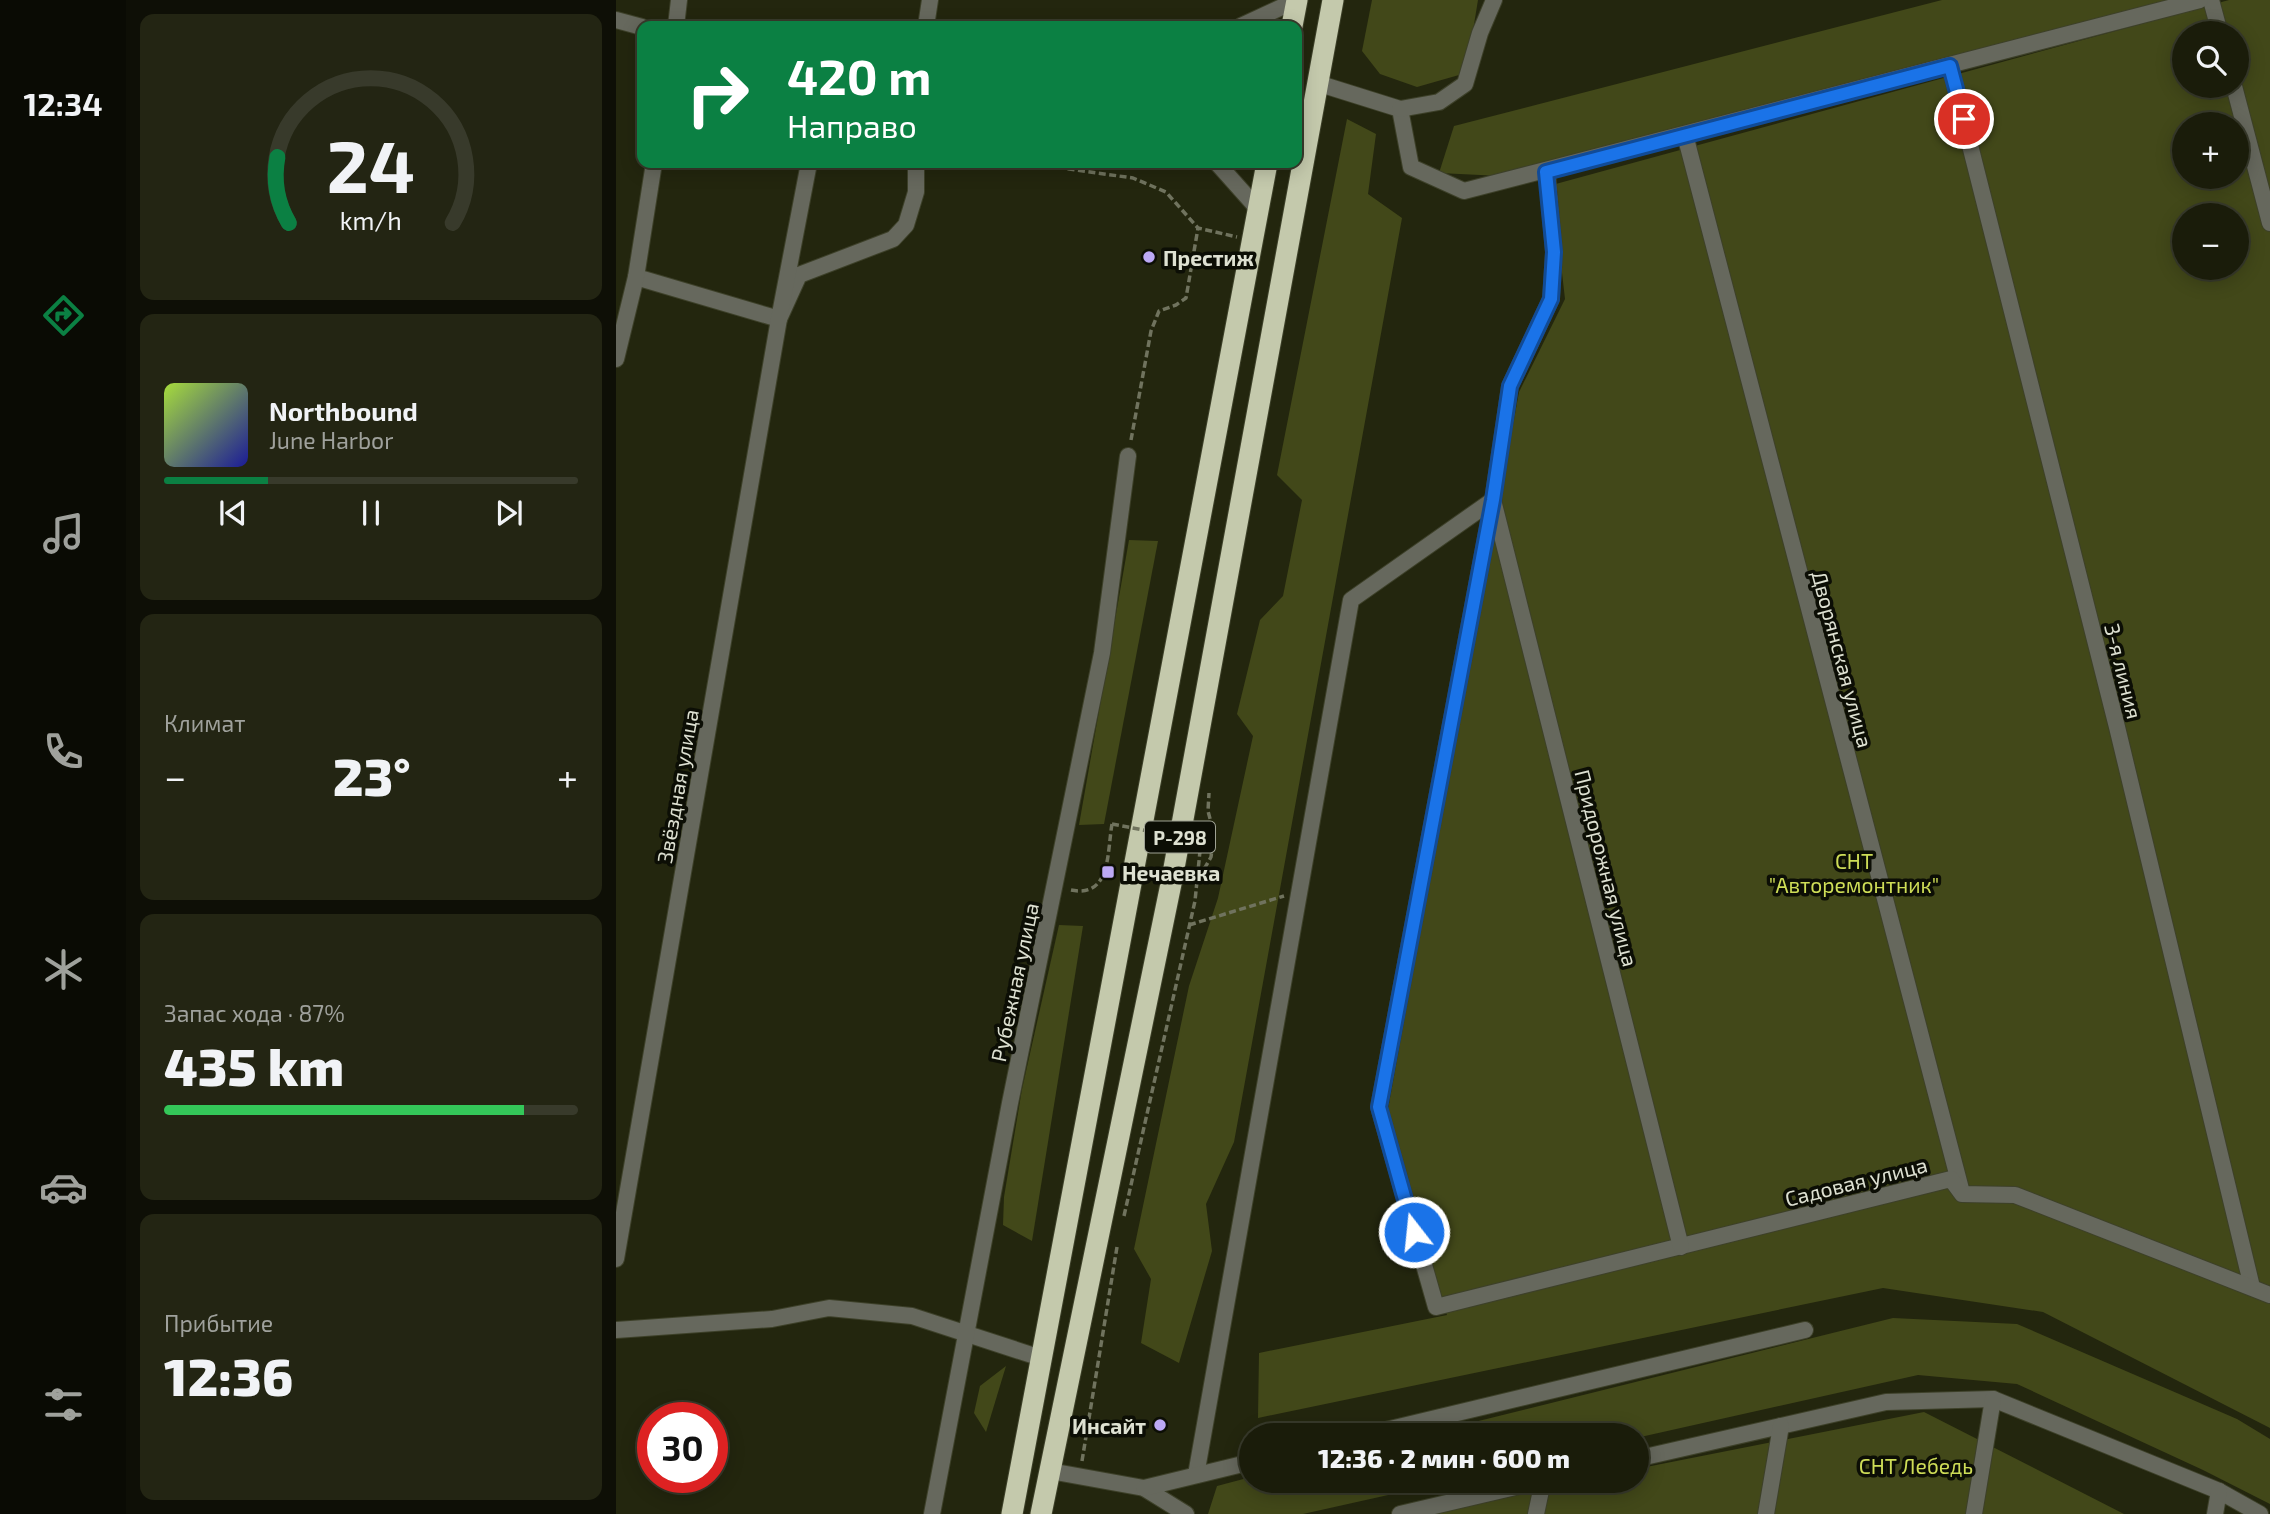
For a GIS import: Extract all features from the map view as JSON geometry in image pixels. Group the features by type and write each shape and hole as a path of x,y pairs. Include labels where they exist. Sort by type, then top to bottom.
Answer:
{"highway":[{"path":"1293,21 1297,0"},
{"name":"Р-298","path":"1302,165 1333,0"},
{"name":"Р-298","path":"1012,1514 1266,168"},
{"name":"Р-298","path":"1041,1514 1172,879 1302,168"}],"street":[{"path":"677,21 679,0"},
{"path":"927,21 930,0"},
{"path":"1252,21 1297,0"},
{"path":"1317,83 1400,109 1439,102 1465,84 1480,33 1494,0"},
{"path":"1400,109 1412,167 1464,191 1546,172 2200,0"},
{"path":"2211,0 2217,21"},
{"path":"616,20 637,26"},
{"name":"3-я линия","path":"1950,66 2120,740 2252,1287"},
{"path":"2237,98 2270,223"},
{"name":"Дворянская улица","path":"1685,135 1962,1194"},
{"path":"616,359 636,277 653,168"},
{"name":"Звёздная улица","path":"616,1259 807,168"},
{"name":"Звёздная улица","path":"779,320 799,275 892,239 906,225 916,192 916,168"},
{"path":"1221,168 1258,209"},
{"path":"1196,1475 1351,600 1493,500 1510,386 1551,299 1554,252 1546,172"},
{"path":"636,277 779,320"},
{"name":"Рубежная улица","path":"932,1514 1102,653 1128,456"},
{"name":"Садовая улица","path":"1493,500 1379,1107 1436,1307 1951,1179 1962,1194 2015,1195 2270,1295"},
{"name":"Придорожная улица","path":"1493,500 1681,1247"},
{"path":"616,1330 772,1319 829,1308 912,1316 1041,1359"},
{"path":"1415,1423 1805,1330"},
{"path":"1975,1514 1993,1399"},
{"path":"1649,1457 1886,1402 1993,1399 2219,1491 2260,1514"},
{"path":"1766,1514 1781,1426"},
{"path":"1144,1488 1239,1465"},
{"path":"1050,1471 1144,1488 1186,1514"},
{"path":"2215,1514 2219,1491"},
{"path":"1400,1514 1492,1493"},
{"path":"1536,1514 1541,1493"}],"path":[{"path":"1062,168 1133,178 1166,192 1198,229 1252,240"},
{"path":"1128,456 1151,331 1158,311 1186,298 1198,229"},
{"path":"1055,887 1083,892 1099,884 1112,824 1201,841 1199,878 1121,1228"},
{"path":"1189,925 1300,891"},
{"path":"1079,1477 1118,1241"}],"green space":[{"path":"1372,0 1478,0 1466,73 1417,87 1380,74 1362,51"},
{"path":"1942,0 2178,0 1501,176 1439,173 1454,126"},
{"name":"СНТ \"Авторемонтник\"","path":"2229,0 2270,0 2270,1428 2043,1312 1883,1288 1258,1418 1259,1353 1447,1315 1388,1109 1519,392 1565,299 1552,185"},
{"path":"1347,119 1376,134 1368,194 1402,218 1234,1142 1206,1204 1212,1251 1179,1363 1141,1343 1151,1279 1134,1249 1189,986 1218,898 1253,736 1237,714 1260,620 1283,596 1302,500 1277,475"},
{"path":"1129,540 1158,541 1104,824 1079,825"},
{"path":"1059,925 1083,926 1032,1241 1003,1225 1004,1197 1022,1089"},
{"path":"1893,1318 2017,1324 2237,1419 2270,1439 2270,1504 2017,1384 1918,1375 1649,1435 1649,1423 1470,1423"},
{"path":"1006,1366 986,1432 974,1413 980,1386"},
{"name":"СНТ Лебедь","path":"1924,1412 2124,1514 1411,1514 1519,1493 1649,1493 1649,1466"},
{"path":"1239,1480 1239,1493 1397,1493 1303,1514 1208,1514 1217,1486"}],"place":[{"name":"Престиж","path":"1149,257"},
{"name":"Нечаевка","path":"1108,872"},
{"name":"Инсайт","path":"1160,1425"}],"route":[{"path":"1414,1232 1379,1107 1493,500 1510,386 1551,299 1554,252 1546,172 1950,66 1964,119"}]}
